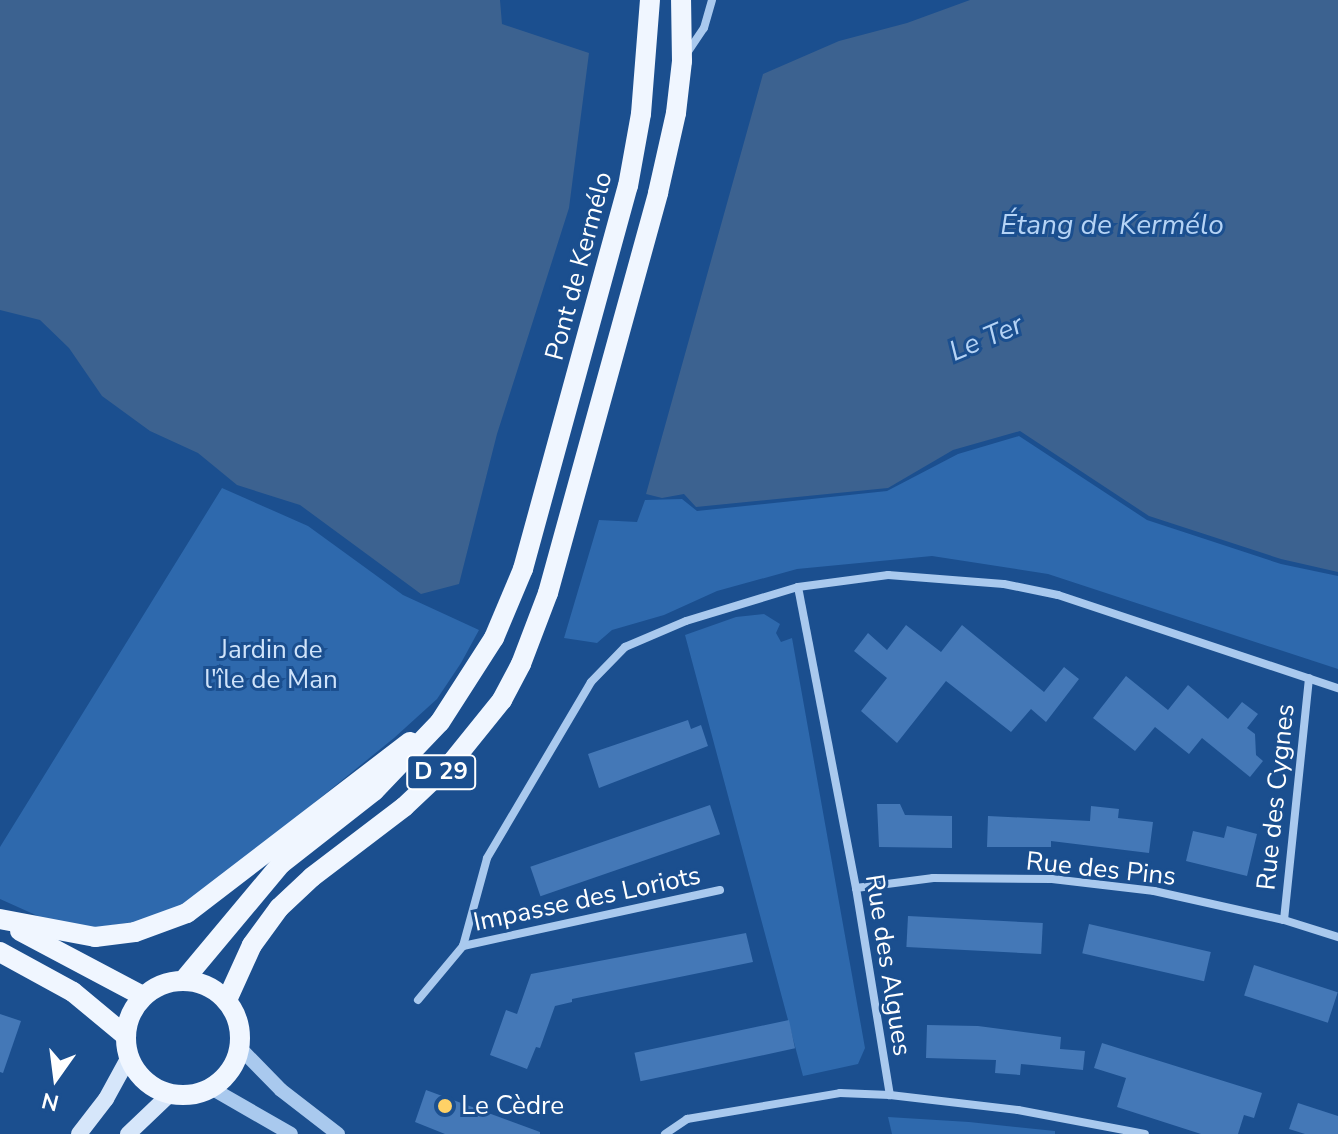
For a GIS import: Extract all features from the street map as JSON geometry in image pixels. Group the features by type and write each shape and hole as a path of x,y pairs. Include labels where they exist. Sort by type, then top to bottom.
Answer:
{"main road":[{"name":"Pont de Kermélo","path":"440,722 494,638 523,569 628,186 648,55 650,0"},
{"name":"D 29","path":"227,1000 252,945 279,908 312,877 404,807 475,737 502,700 521,664 548,593 658,193 676,113 682,61 681,0"},
{"name":"D 29","path":"183,981 281,864 374,791 440,722"},
{"path":"0,920 95,937 135,932 187,913 383,760 440,722"},
{"path":"0,920 143,996"},
{"path":"0,952 73,992 126,1036"},
{"path":"183,981 212,989 227,1000 238,1026 239,1047 226,1076 211,1088 192,1095 170,1094 153,1087 139,1075 129,1057 126,1036 129,1018 143,996 157,986 183,981"},
{"path":"79,1134 106,1099 129,1057"},
{"path":"128,1134 170,1094"}],"street":[{"path":"682,61 704,28 712,0"},
{"path":"418,1000 463,946 487,858 591,682 625,647 686,621 798,587 888,575 1004,584 1058,595 1338,688"},
{"name":"Rue des Algues","path":"798,587 856,888 890,1095 1018,1110 1145,1134"},
{"name":"Rue des Cygnes","path":"1284,920 1309,678"},
{"name":"Rue des Pins","path":"856,888 933,878 1052,879 1154,891 1284,920 1338,937"},
{"name":"Impasse des Loriots","path":"463,946 720,890"},
{"path":"239,1047 281,1090 338,1134"},
{"path":"211,1088 291,1134"},
{"path":"665,1134 687,1119 825,1095 890,1095"}],"green space":[{"path":"1019,436 1147,520 1281,564 1338,576 1338,669 1048,574 932,556 797,569 717,591 664,615 612,630 597,643 564,638 599,520 637,522 645,500 682,499 697,511 887,491 958,454"},
{"name":"Jardin de l'île de Man","path":"222,488 308,526 403,595 479,630 437,699 394,738 191,903 156,919 84,929 49,921 0,899 0,847"},
{"path":"764,614 780,624 776,633 781,642 792,638 865,1048 858,1064 803,1076 685,635 736,617"},
{"path":"888,1117 969,1122 1055,1131 1055,1134 892,1134"}],"water":[{"path":"0,0 500,0 502,24 589,53 569,208 497,434 459,584 421,594 300,505 237,485 198,453 150,431 102,396 69,348 40,320 0,310"},
{"name":"Étang de Kermélo","path":"970,0 1338,0 1338,572 1281,559 1149,516 1020,431 953,450 888,488 696,507 684,494 662,498 646,494 763,74 839,41 907,23"}],"building":[{"path":"906,625 941,652 962,625 1044,692 1064,667 1079,679 1046,722 1031,709 1011,732 946,681 897,743 861,711 887,678 854,651 868,633 887,650"},
{"path":"1126,676 1168,710 1188,685 1228,719 1242,702 1258,714 1247,728 1255,734 1256,755 1263,761 1250,777 1202,738 1189,754 1155,727 1135,751 1093,718"},
{"path":"688,720 691,729 701,725 708,746 599,788 588,754"},
{"path":"877,804 900,804 905,815 952,816 952,848 879,847"},
{"path":"710,805 720,834 540,896 530,867"},
{"path":"1091,806 1119,809 1118,818 1153,822 1149,853 1051,841 1051,847 987,847 988,816 1090,821"},
{"path":"1227,826 1257,834 1247,876 1186,861 1193,831 1224,838"},
{"path":"908,916 1043,923 1041,954 906,947"},
{"path":"1089,924 1211,952 1204,981 1082,953"},
{"path":"746,933 753,962 572,999 572,1002 555,1006 540,1048 536,1047 527,1069 490,1055 506,1010 517,1014 531,974"},
{"path":"1254,965 1338,992 1328,1023 1244,995"},
{"path":"0,1014 21,1021 3,1073 0,1072"},
{"path":"789,1020 795,1048 640,1081 634,1053"},
{"path":"927,1025 978,1026 1061,1037 1060,1049 1085,1051 1083,1070 1021,1064 1020,1075 995,1073 996,1060 926,1058"},
{"path":"1102,1043 1262,1093 1254,1118 1244,1115 1238,1134 1201,1134 1117,1107 1126,1078 1094,1068"},
{"name":"Le Cèdre","path":"426,1090 540,1134 445,1134 415,1122"},
{"path":"1298,1103 1338,1116 1338,1134 1305,1134 1289,1129"}],"place":[{"name":"Le Cèdre","path":"445,1106"}],"water label":[{"name":"Le Ter","path":"986,338"}]}
